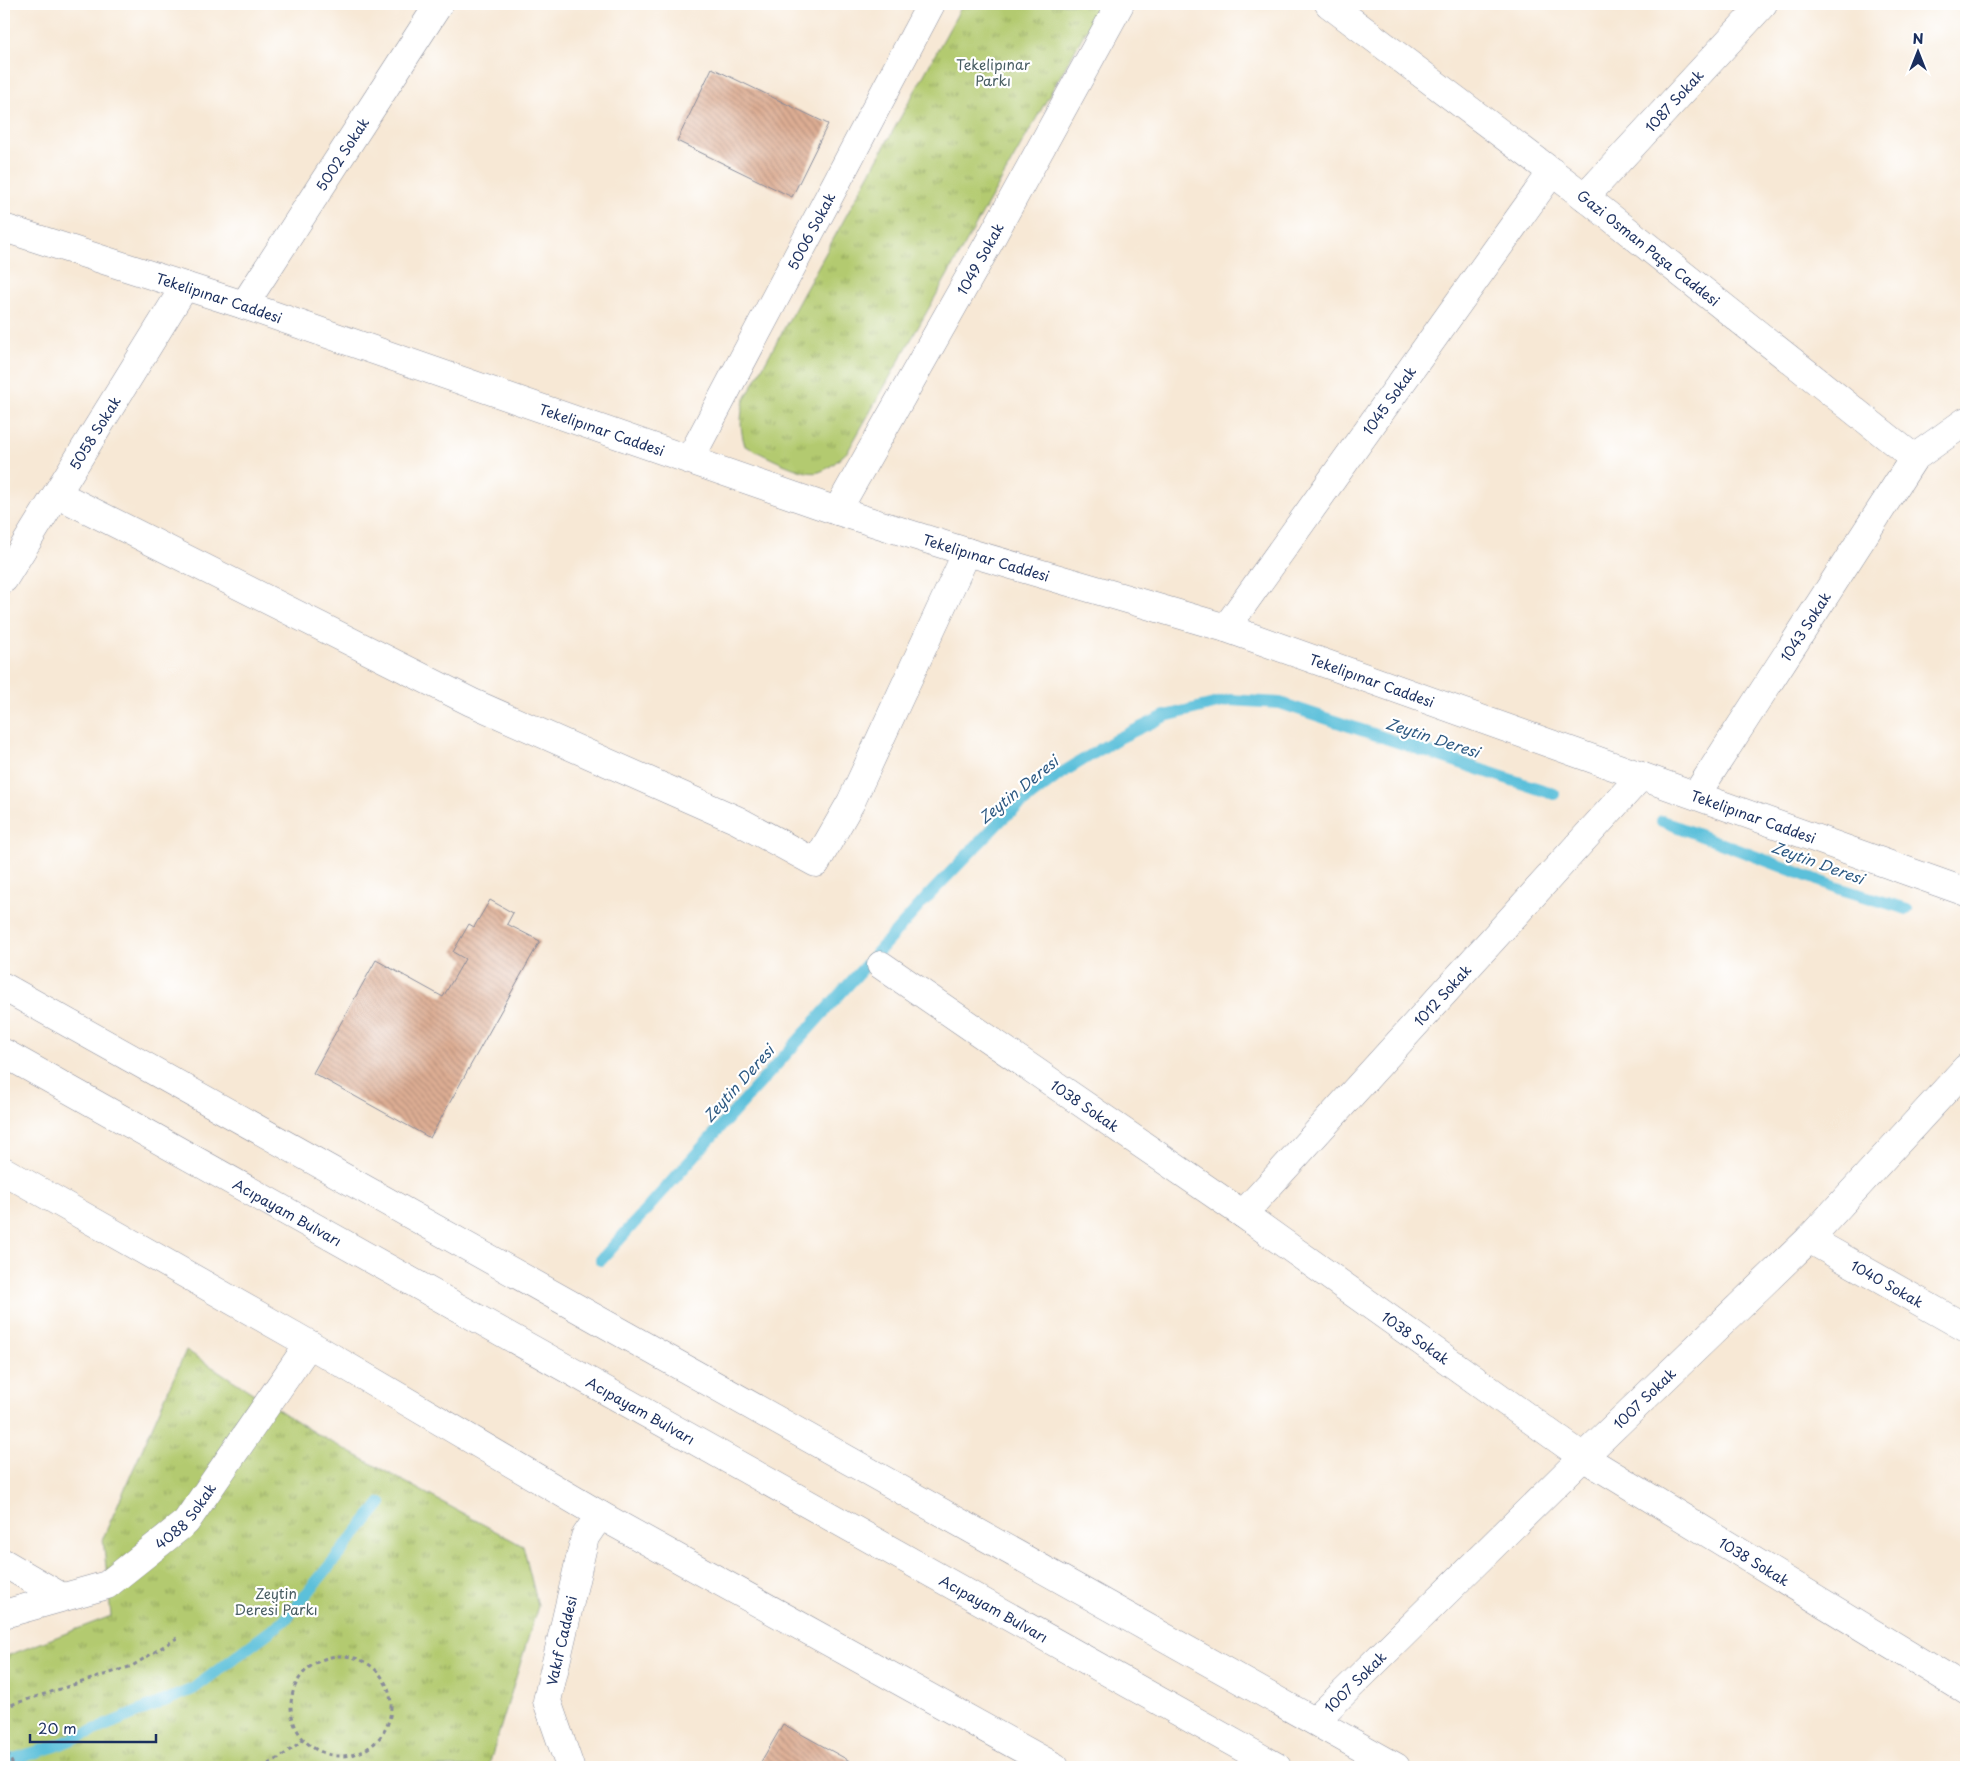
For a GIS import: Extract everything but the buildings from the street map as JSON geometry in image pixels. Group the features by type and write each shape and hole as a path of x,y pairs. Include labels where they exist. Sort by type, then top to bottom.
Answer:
{"street":[{"name":"5002 Sokak","path":"244,305 440,4"},
{"name":"5006 Sokak","path":"690,459 930,4"},
{"name":"1049 Sokak","path":"837,511 987,246 1120,4"},
{"name":"Gazi Osman Paşa Caddesi","path":"1329,4 1552,172 1914,458"},
{"name":"1087 Sokak","path":"1584,197 1763,4"},
{"name":"1045 Sokak","path":"1226,628 1552,172"},
{"name":"Tekelipınar Caddesi","path":"4,228 244,305 837,511 967,552 1226,628 1696,794 1966,892"},
{"name":"5058 Sokak","path":"4,579 185,286"},
{"path":"1914,458 1966,421"},
{"name":"1043 Sokak","path":"1696,794 1914,458"},
{"path":"57,494 471,702 737,820 816,863 851,802 967,552"},
{"name":"1012 Sokak","path":"1243,1214 1641,776"},
{"name":"1038 Sokak","path":"880,965 1243,1214 1583,1457 1966,1690"},
{"path":"4,987 1396,1767"},
{"name":"Acıpayam Bulvarı","path":"4,1053 1277,1767"},
{"name":"1007 Sokak","path":"1316,1722 1583,1457 1809,1239 1966,1068"},
{"path":"4,1171 309,1344 600,1515 1054,1767"},
{"name":"1040 Sokak","path":"1809,1239 1966,1328"},
{"name":"4088 Sokak","path":"4,1614 107,1585 186,1522 309,1344"},
{"name":"Vakıf Caddesi","path":"570,1767 547,1701 585,1537 600,1515"},
{"path":"4,1563 62,1597"}],"path":[{"path":"4,1707 132,1666 177,1638"},
{"path":"344,1656 362,1661 378,1673 388,1689 391,1709 386,1728 374,1744 358,1754 338,1756 319,1752 302,1740 292,1723 290,1703 295,1684 307,1668 324,1659 344,1656"},
{"path":"261,1767 278,1759 302,1740"},
{"path":"4,1746 14,1767"}],"green space":[{"name":"Tekelipınar Parkı","path":"963,4 1101,4 848,451 831,466 819,472 812,473 782,464 745,446 741,424 744,401"},
{"name":"Zeytin Deresi Parkı","path":"186,1350 313,1432 523,1546 538,1606 489,1765 483,1767 4,1767 4,1657 111,1616 103,1538"}],"waterway":[{"name":"Zeytin Deresi","path":"601,1260 929,895 1003,818 1060,774 1117,739 1165,716 1230,700 1280,703 1554,794"},
{"name":"Zeytin Deresi","path":"1662,821 1841,889 1907,909"},
{"name":"Zeytin Deresi","path":"4,1762 56,1746 193,1689 285,1620 381,1503"}]}
